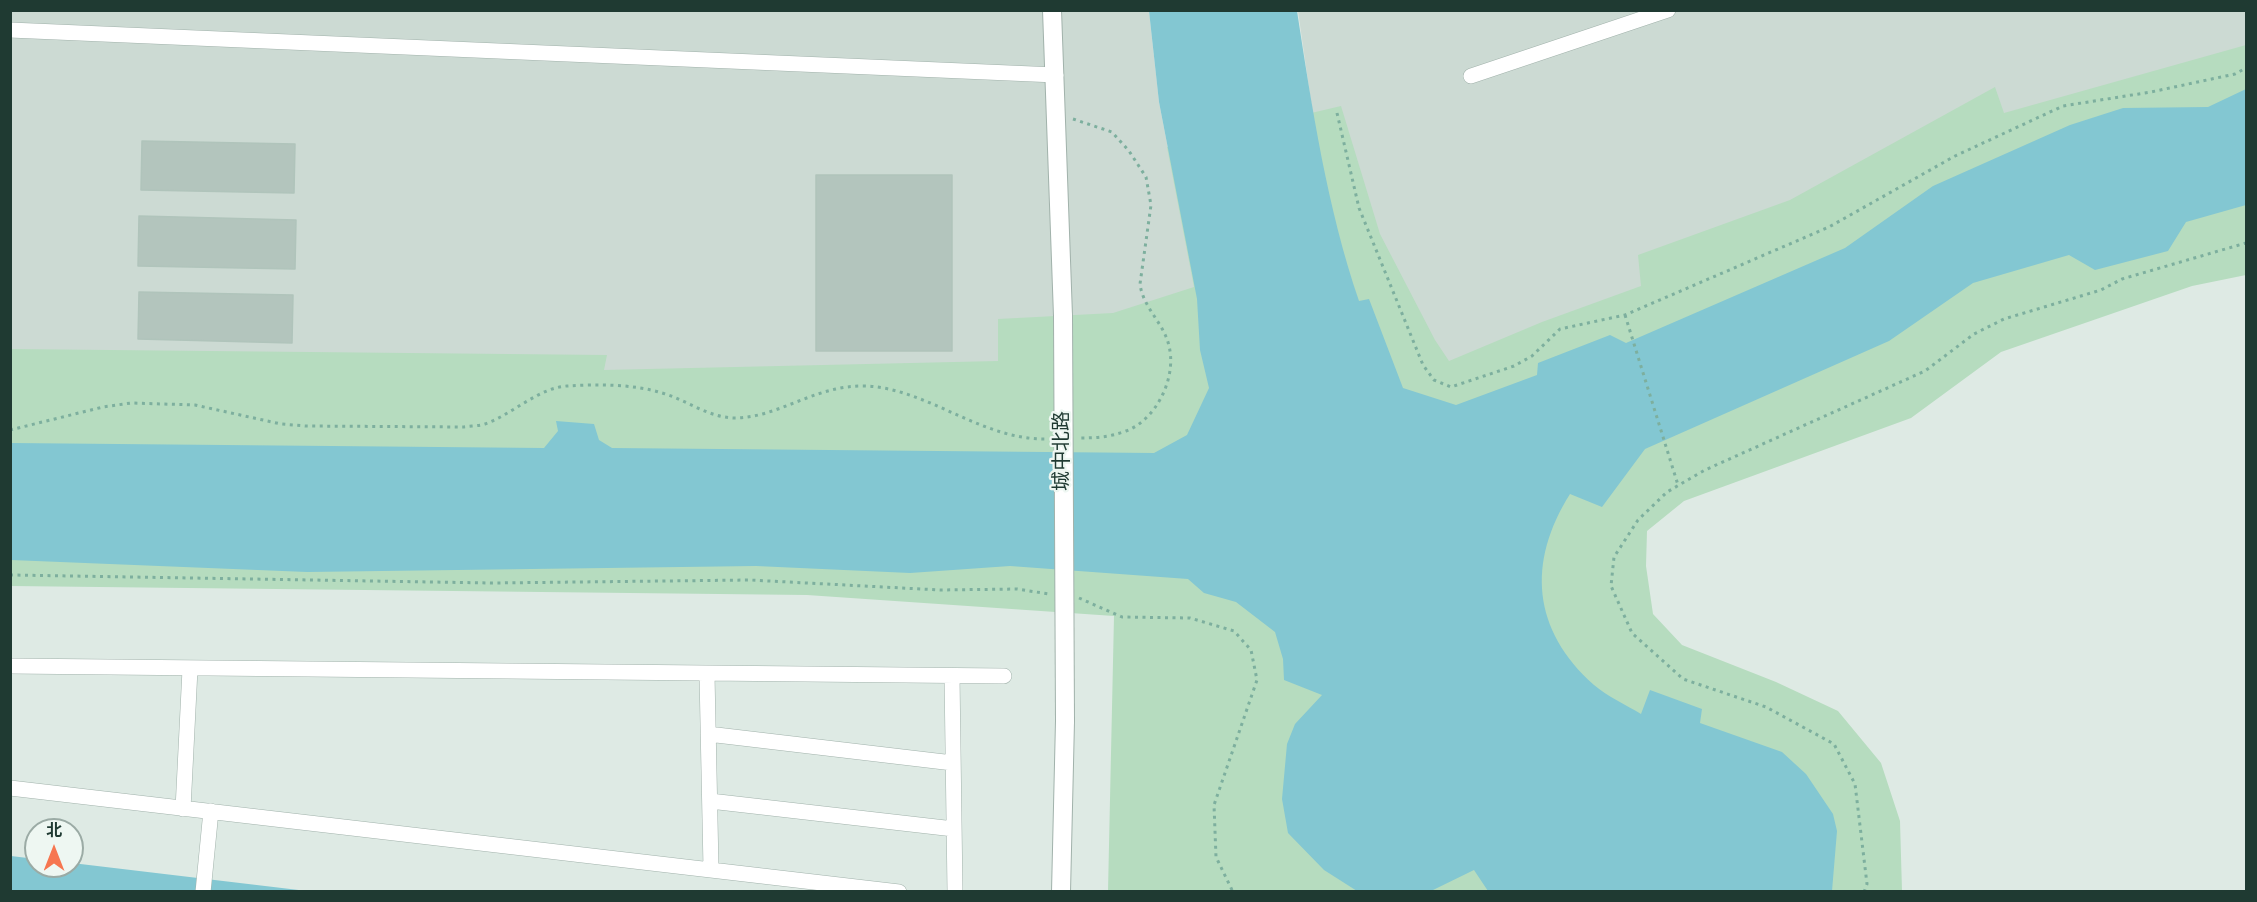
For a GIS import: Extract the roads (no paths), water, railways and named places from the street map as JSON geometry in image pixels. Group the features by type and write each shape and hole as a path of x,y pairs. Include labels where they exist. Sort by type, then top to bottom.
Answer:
{"street":[{"name":"城中北路","path":"1052,10 1063,316 1065,721 1061,891"},
{"path":"1471,76 1668,10"},
{"path":"10,30 1056,75"},
{"path":"10,666 707,675 1004,676"},
{"path":"183,809 190,669"},
{"path":"707,675 711,868"},
{"path":"952,676 955,891"},
{"path":"708,734 953,763"},
{"path":"10,788 899,891"},
{"path":"710,801 954,829"},
{"path":"204,886 211,811"}],"water":[{"path":"1149,11 1297,11 1329,194 1359,301 1369,299 1403,388 1456,405 1537,375 1538,363 1610,335 1626,343 1845,248 1933,186 2070,125 2123,108 2208,107 2246,89 2246,205 2186,222 2168,251 2095,270 2069,255 1973,283 1889,341 1645,449 1602,507 1570,494 1556,519 1542,570 1543,594 1548,618 1558,642 1573,664 1594,685 1641,714 1650,690 1702,709 1700,723 1782,752 1806,774 1833,814 1837,831 1832,891 1488,891 1474,870 1431,891 1357,891 1324,870 1288,833 1282,799 1287,744 1295,724 1322,695 1284,680 1283,659 1275,632 1236,602 1204,593 1188,579 1010,566 910,573 756,566 307,572 11,560 11,443 544,448 558,431 556,421 594,424 599,440 612,448 1154,453 1187,435 1209,388 1200,350 1197,299 1159,102"},
{"path":"11,856 24,858 24,878 84,878 84,864 307,891 11,892"}]}
